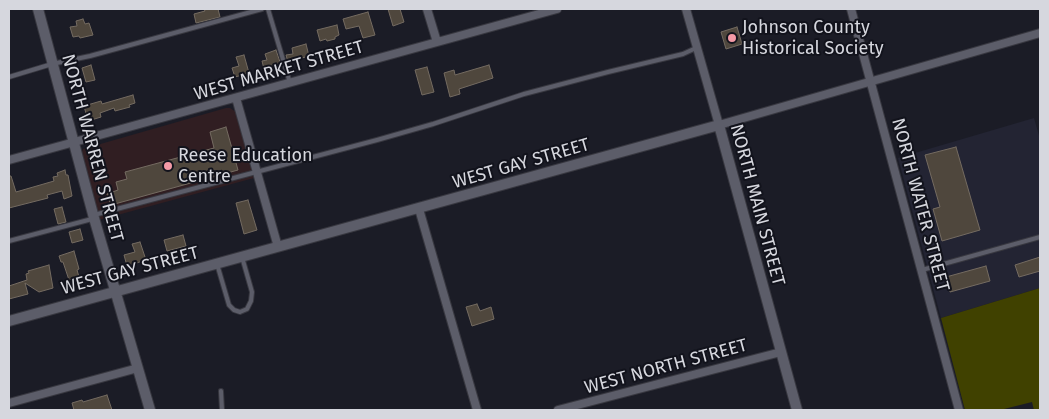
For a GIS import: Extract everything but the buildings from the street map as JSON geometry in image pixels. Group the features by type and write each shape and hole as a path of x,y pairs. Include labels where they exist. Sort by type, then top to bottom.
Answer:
{"street":[{"name":"NORTH WARREN STREET","path":"38,9 94,216 150,410"},
{"path":"427,9 437,42"},
{"name":"WEST MARKET STREET","path":"9,160 557,9"},
{"name":"NORTH MAIN STREET","path":"686,9 796,410"},
{"name":"NORTH WATER STREET","path":"851,9 872,81 959,410"},
{"name":"WEST GAY STREET","path":"9,321 419,209 1040,33"},
{"path":"236,98 278,247"},
{"path":"419,209 477,410"},
{"name":"WEST NORTH STREET","path":"558,410 781,352"},
{"path":"9,404 138,368"}],"lane":[{"path":"9,77 262,9"},
{"path":"268,9 290,83"},
{"path":"9,241 433,124 524,94 683,54 696,48"},
{"path":"922,270 1040,237"},
{"path":"217,264 229,305 234,310 240,312 247,309 251,301 252,292 242,257"},
{"path":"222,391 222,410"}],"shaded area":[{"name":"Reese Education Centre","path":"226,108 236,112 254,178 99,220 82,152 83,149"},
{"path":"1034,118 1040,139 1040,288 941,318 898,158"},
{"path":"1040,288 1040,410 1034,410 1032,402 1000,410 965,410 941,318"}],"place":[{"name":"Johnson County Historical Society","path":"732,38"},
{"name":"Reese Education Centre","path":"168,166"}]}
